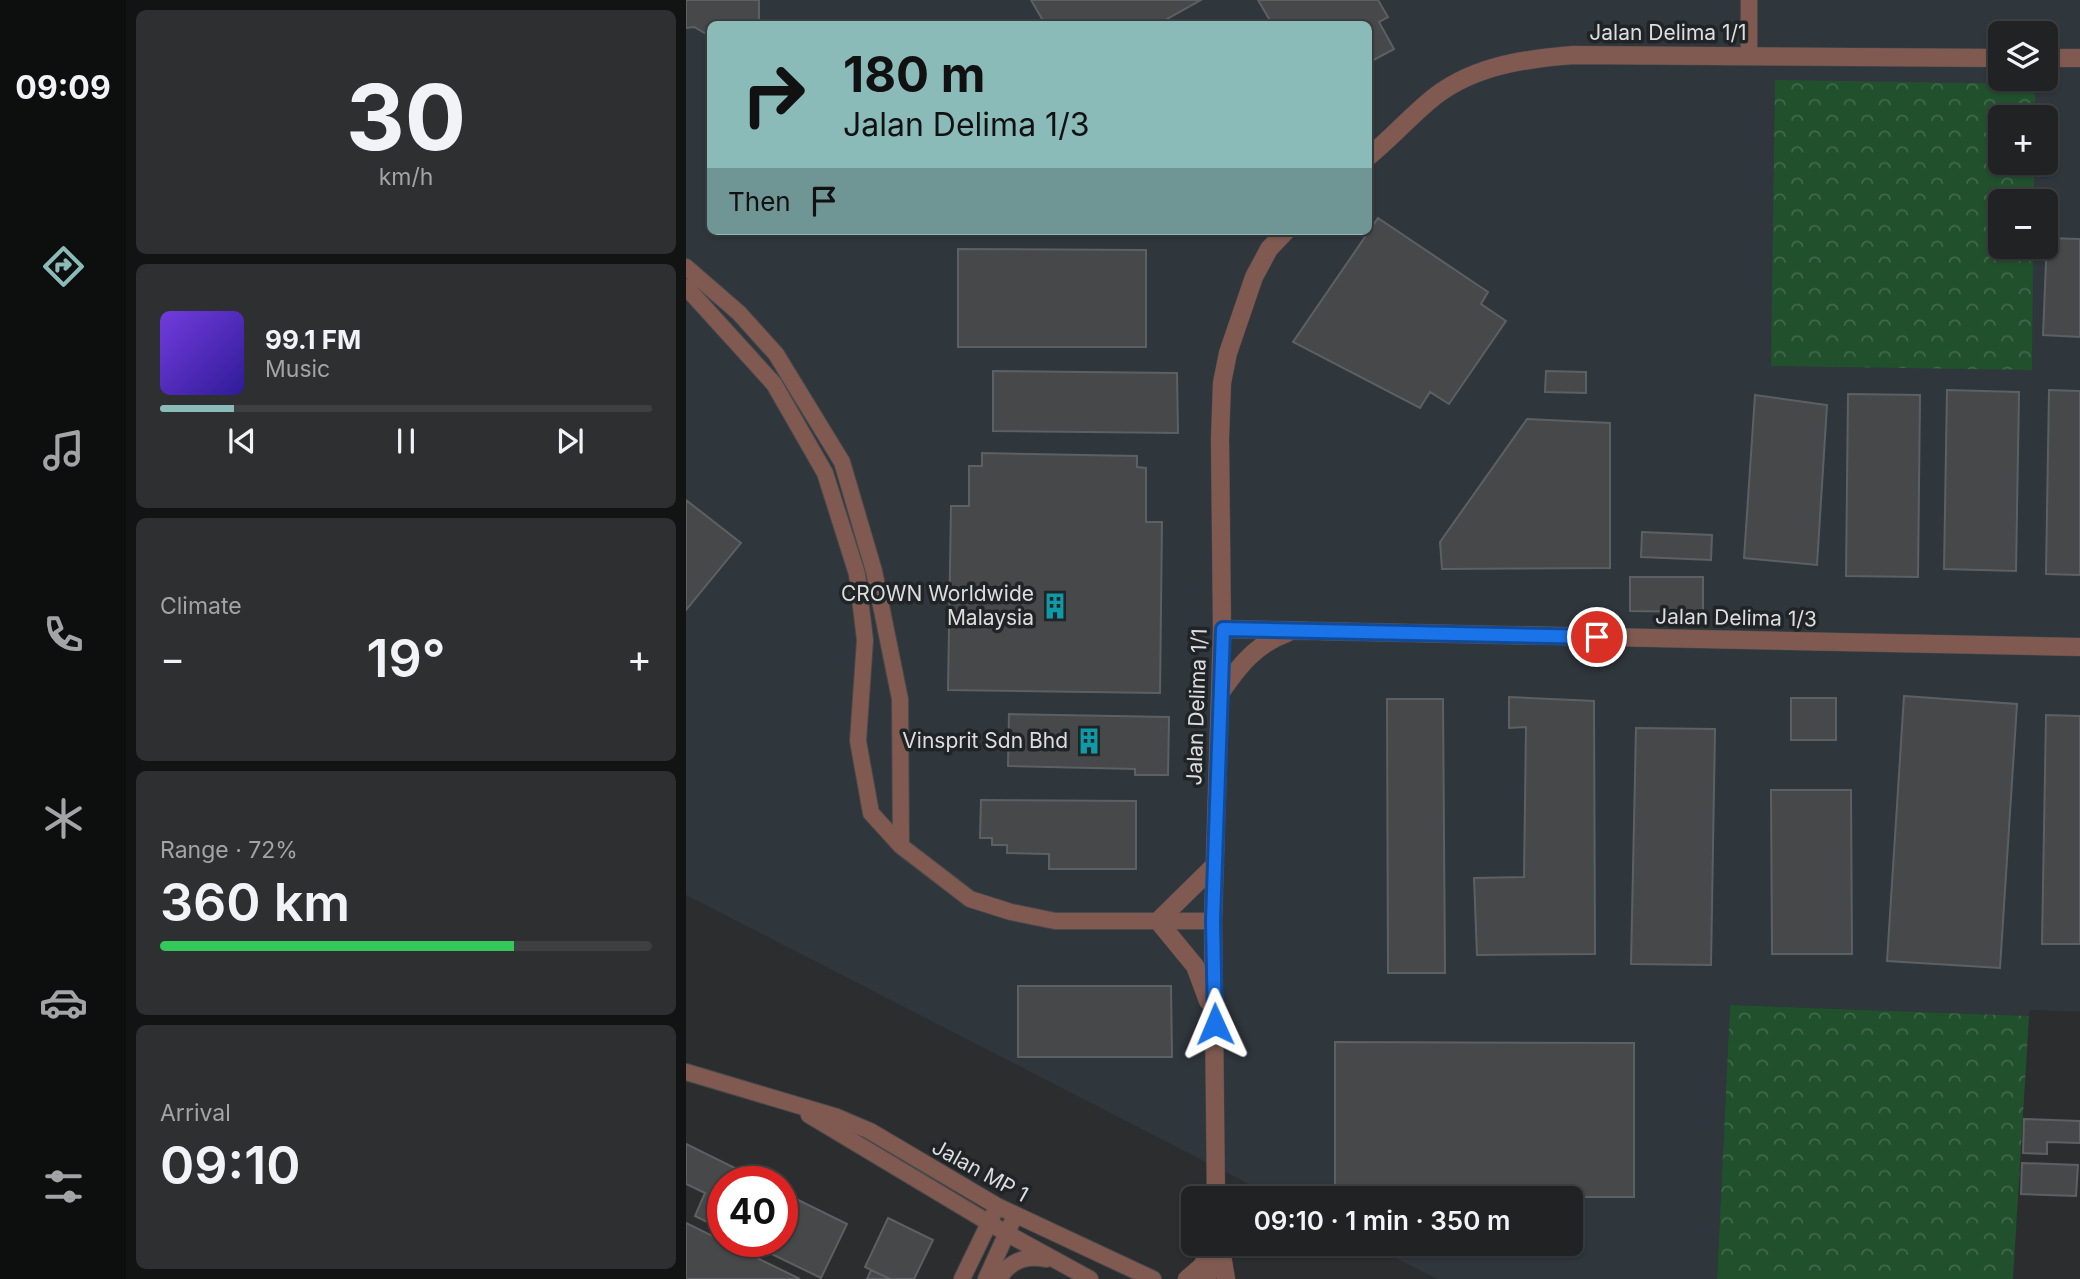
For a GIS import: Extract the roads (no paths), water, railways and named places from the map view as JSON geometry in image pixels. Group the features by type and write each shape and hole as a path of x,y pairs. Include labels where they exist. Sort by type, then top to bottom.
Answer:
{"street":[{"path":"1749,0 1749,56"},
{"name":"Jalan Delima 1/1","path":"1372,153 1430,100 1480,70 1573,55 1988,58"},
{"path":"2058,58 2080,58"},
{"name":"Jalan Delima 1/1","path":"1216,1186 1213,921 1223,629 1220,439 1222,383 1228,353 1254,277 1269,249 1282,235"},
{"path":"686,267 739,313 776,354 842,462 874,571 900,699 901,846"},
{"path":"686,287 774,384 825,473 857,574 865,640 858,741 871,813 901,846 970,899 1010,912 1055,920 1213,921"},
{"name":"Jalan Delima 1/3","path":"1223,629 2080,648"},
{"path":"1221,693 1241,663 1269,639 1294,631"},
{"path":"1158,921 1215,865"},
{"path":"1158,921 1195,966 1215,1024"},
{"name":"Jalan MP 1","path":"686,1072 786,1101 870,1131 1015,1216 1153,1279"},
{"name":"Jalan MP 1","path":"786,1101 1006,1233 1090,1279"},
{"path":"962,1279 997,1206"},
{"path":"986,1279 1015,1216"},
{"path":"1187,1279 1201,1267 1208,1256"},
{"path":"1207,1279 1211,1256"},
{"path":"1216,1256 1226,1279"},
{"path":"999,1279 1006,1267 1027,1258 1059,1262"}],"place":[{"name":"CROWN Worldwide Malaysia","path":"1055,606"},
{"name":"Vinsprit Sdn Bhd","path":"1089,741"}]}
